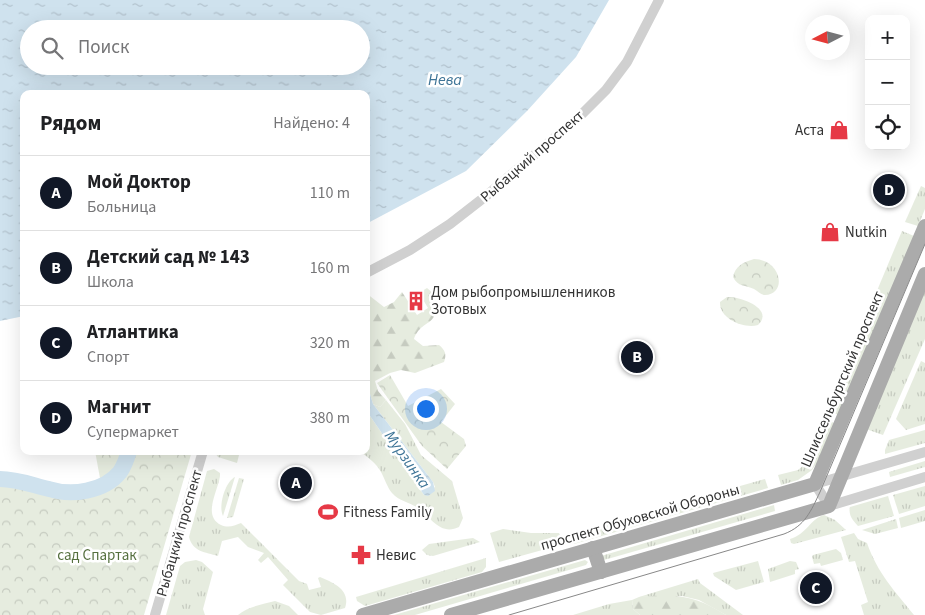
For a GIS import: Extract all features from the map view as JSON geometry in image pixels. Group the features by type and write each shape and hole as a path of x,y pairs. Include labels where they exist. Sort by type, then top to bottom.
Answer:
{"main road":[{"name":"Шлиссельбургский проспект","path":"815,484 925,226"},
{"path":"451,615 829,506 925,274"},
{"name":"проспект Обуховской Обороны","path":"364,615 815,484"},
{"path":"593,548 601,572"}],"street":[{"name":"Рыбацкий проспект","path":"370,272 410,250 450,224 486,196 578,117 606,90 626,62 659,0"},
{"name":"проспект Обуховской Обороны","path":"815,484 925,452"},
{"name":"Рыбацкий проспект","path":"155,615 202,455"},
{"path":"829,506 925,476"},
{"name":"Шлиссельбургский проспект","path":"815,484 829,506"},
{"path":"483,615 494,603"}],"green space":[{"path":"921,186 925,188 925,209 918,226 905,222"},
{"path":"902,231 914,236 838,415 827,410"},
{"path":"754,259 764,261 776,271 779,284 771,294 763,295 754,289 739,284 733,277 740,265"},
{"path":"427,288 434,294 436,305 433,318 417,332 414,339 423,346 439,345 445,352 444,362 415,373 401,370 390,373 375,381 378,391 386,400 380,407 373,404 370,394 370,296 384,307 394,302 402,292 417,315 428,308 419,293"},
{"path":"925,291 925,339 883,435 866,429"},
{"path":"727,297 747,301 759,309 762,319 758,325 740,324 728,318 721,308 720,302"},
{"path":"921,361 925,363 925,424 906,430 896,419"},
{"path":"390,375 408,406 441,389 455,404 441,422 464,439 466,446 447,469 422,446 377,383"},
{"path":"386,400 405,424 421,455 452,481 463,518 459,527 453,529 442,528 418,508 395,496 377,466 365,455 370,455 370,416 424,495 435,487 373,404 380,407"},
{"path":"824,418 834,423 818,461 812,470 798,480 781,485 778,475 798,470 804,465"},
{"path":"925,430 925,443 885,454 889,440"},
{"name":"сад Спартак","path":"96,455 191,455 144,615 0,615 0,482 64,496 89,494 102,489"},
{"path":"217,455 239,455 237,463"},
{"path":"925,461 925,467 890,477 889,472"},
{"path":"214,469 220,473 212,509 215,521 226,526 241,523 299,581 307,584 309,590 321,587 318,578 320,577 336,585 346,596 345,608 321,615 310,612 283,585 288,580 268,557 261,563 258,560 264,553 248,547 238,537 222,541 218,556 200,551 193,546 189,537 207,471"},
{"path":"235,477 223,516 221,506 223,495 228,484"},
{"path":"239,478 244,479 233,517 227,518"},
{"path":"765,479 768,488 574,544 570,534"},
{"path":"925,486 925,506 899,514 893,495"},
{"path":"888,496 894,516 858,526 850,515 850,507"},
{"path":"774,505 775,511 604,560 601,556"},
{"path":"925,510 925,521 901,528 899,518"},
{"path":"824,515 835,520 846,530 794,544 791,543 790,539 801,534 815,520"},
{"path":"896,519 898,528 875,534 862,530"},
{"path":"503,529 531,533 559,533 564,544 499,562 490,533"},
{"path":"854,533 858,539 867,543 881,573 914,615 864,615 861,605 868,602 855,561 849,562 841,537"},
{"path":"473,538 480,542 433,556 427,555 422,550 429,544"},
{"path":"836,549 841,553 843,560 821,566 820,563 814,564 813,555"},
{"path":"486,558 486,567 482,572 365,606 357,601 356,597"},
{"path":"196,560 202,562 213,572 203,609 205,615 166,615 180,566 185,562"},
{"path":"585,560 588,562 586,565 415,615 394,615"},
{"path":"758,561 764,582 736,590 714,576 713,573"},
{"path":"790,561 796,562 799,569 795,570 795,574 770,582 768,569"},
{"path":"698,579 700,583 743,615 726,615 699,600 682,596 639,597"},
{"path":"666,595 697,600 726,615 640,615 633,609 632,600 639,597"},
{"path":"632,600 633,609 640,615 573,615 609,604"},
{"path":"275,601 289,606 298,615 238,615 250,608"}],"water":[{"name":"Нева","path":"0,0 609,0 576,57 527,111 466,171 370,222 370,90 20,90 20,317 0,321"},
{"path":"370,394 373,404 433,482 435,491 428,496 424,495 370,416"}],"waterway":[{"name":"Мурзинка","path":"0,479 18,481 58,491 87,491 113,479 120,472 128,455"}],"tram line":[{"path":"509,615 784,534 797,527 810,512 820,492 925,244"}],"place":[{"name":"Аста","path":"839,130"},
{"name":"Магнит","path":"889,190"},
{"name":"Nutkin","path":"830,232"},
{"name":"Дом рыбопромышленников Зотовых","path":"416,301"},
{"name":"Детский сад № 143","path":"637,357"},
{"name":"Мой Доктор","path":"296,483"},
{"name":"Fitness Family","path":"328,512"},
{"name":"Невис","path":"361,555"},
{"name":"Атлантика","path":"816,588"}]}
